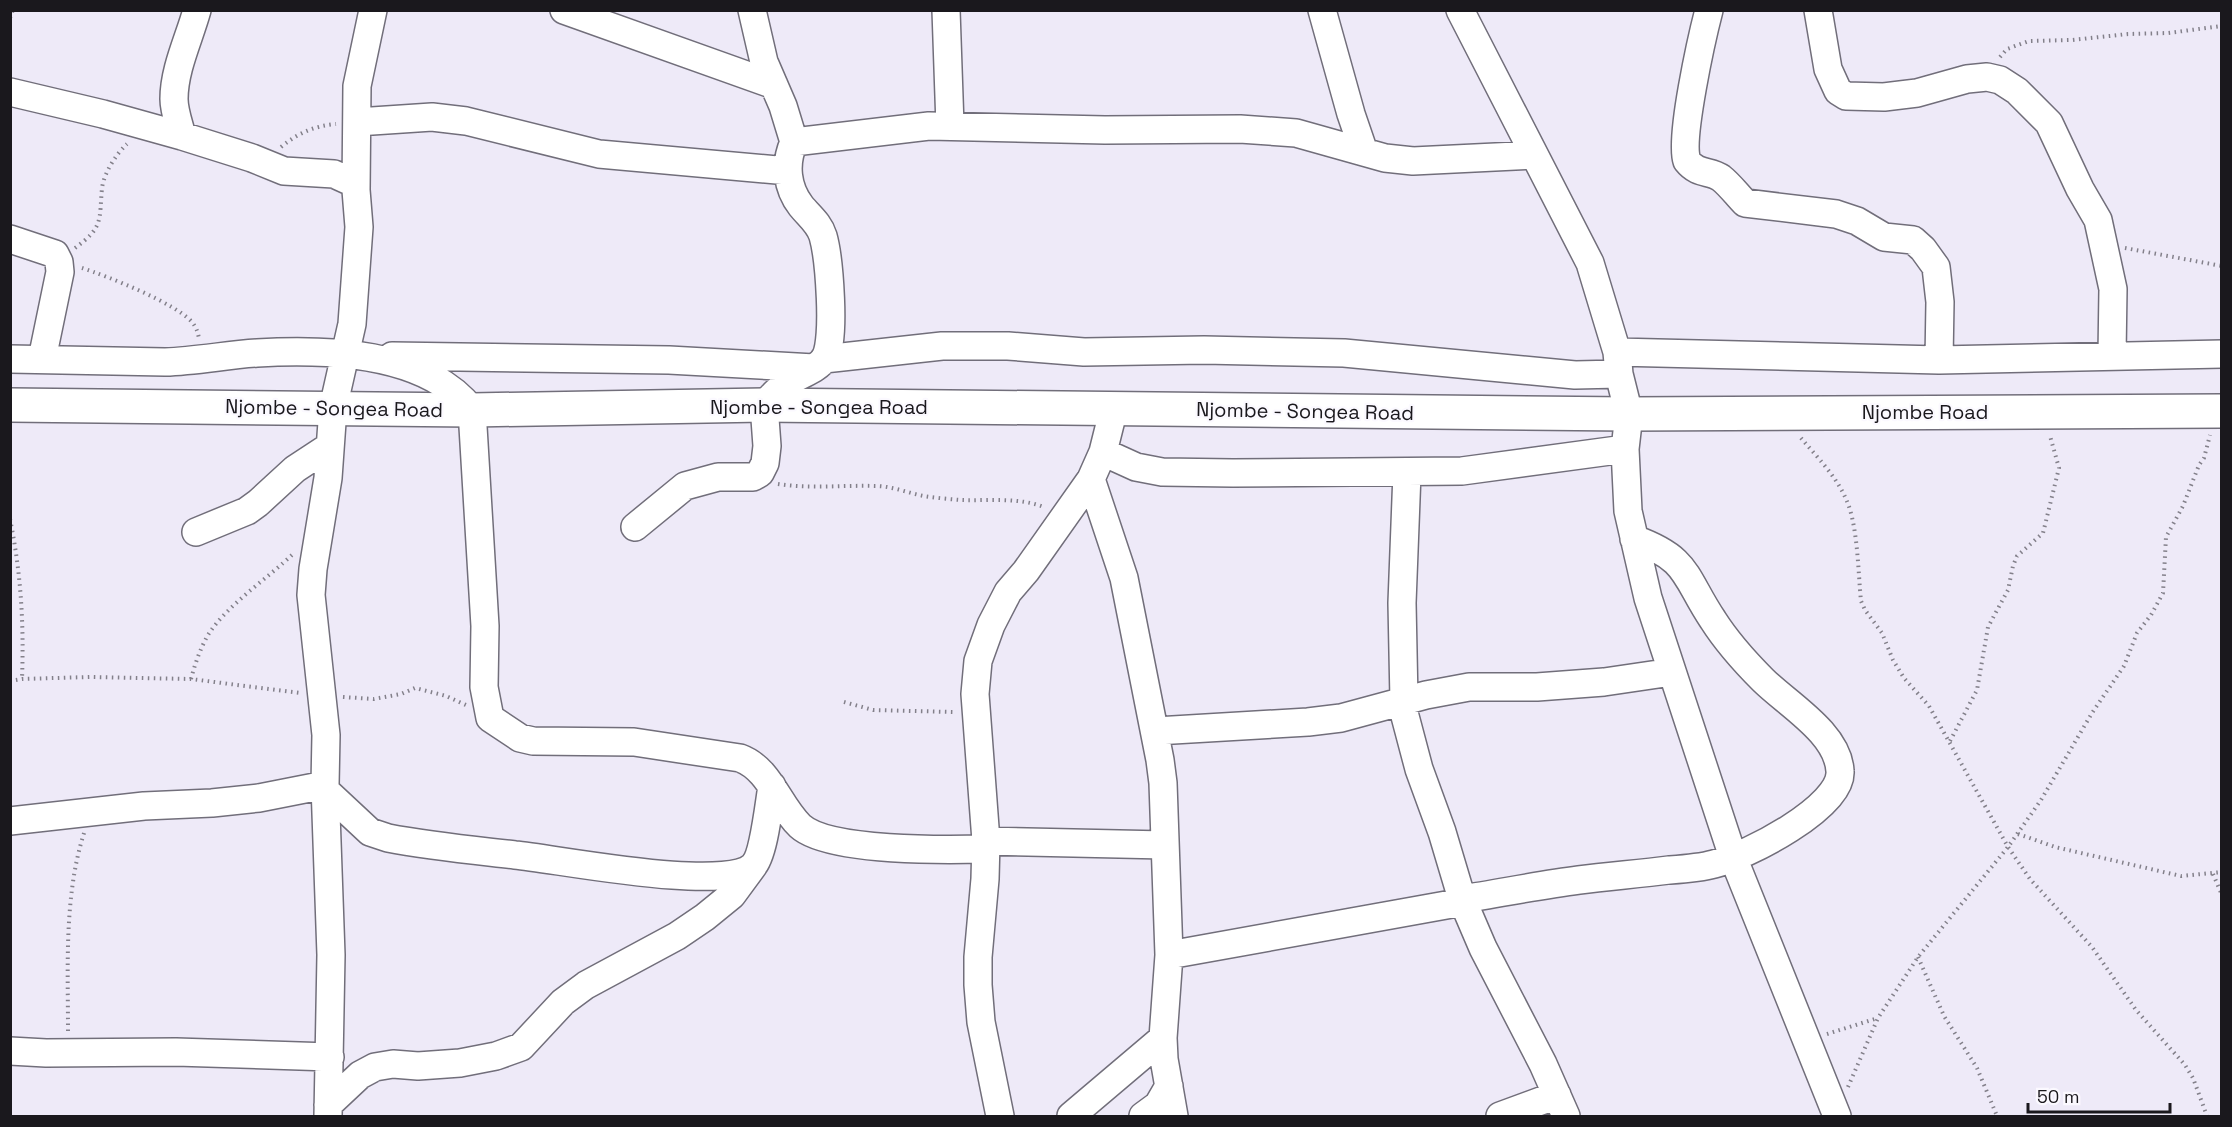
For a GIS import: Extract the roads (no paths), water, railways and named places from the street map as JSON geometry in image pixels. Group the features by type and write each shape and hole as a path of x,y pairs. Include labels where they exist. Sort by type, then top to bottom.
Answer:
{"highway":[{"name":"Njombe - Songea Road","path":"10,405 472,410 764,405 1629,414"},
{"name":"Njombe Road","path":"1629,414 2218,411"}],"street":[{"path":"182,136 174,101 175,87 180,62 197,10"},
{"path":"373,10 357,86 356,184 359,227 352,324 366,357 422,408"},
{"path":"564,10 774,85"},
{"path":"634,526 685,486 718,477 753,477 760,473 765,463 767,446 764,405 777,391 819,364 828,347 830,291 822,235 815,220 802,207 791,190 788,171 789,152 794,142 764,62 752,10"},
{"path":"946,10 950,126"},
{"path":"1322,10 1364,152"},
{"path":"1460,10 1590,263 1618,363 1629,414 1625,449 1628,511 1648,598 1733,857 1836,1114"},
{"path":"1710,10 1701,38 1685,143 1688,161 1700,172 1716,175 1722,179 1745,203 1836,214 1857,221 1884,237 1913,240 1936,267 1940,292 1940,360"},
{"path":"1818,10 1828,69 1838,91 1846,96 1884,97 1917,93 1967,79 1988,77 2000,80 2017,91 2049,123 2080,189 2098,220 2114,289 2112,355"},
{"path":"10,92 182,136 284,171 334,174 356,184"},
{"path":"357,122 432,117 465,121 600,154 788,171"},
{"path":"794,142 919,127 950,126 1105,130 1210,129 1296,133 1385,158 1413,161 1534,155"},
{"path":"10,238 55,254 62,262 42,359"},
{"path":"10,359 144,363 198,361 257,353 366,357 485,356 819,364 942,346 1008,346 1084,352 1204,350 1344,353 1575,375 1618,363 2222,354"},
{"path":"328,1111 331,955 325,788 326,735 311,595 319,527 328,478 333,408 366,357"},
{"path":"366,357 440,381 462,398 472,410 485,626 484,687 490,718 520,738 533,741 634,742 740,758 752,762 760,769 781,803 801,827 828,839 895,848 986,845 1165,845"},
{"path":"1000,1116 983,1033 978,985 986,845 975,694 978,661 991,625 1008,592 1026,572 1091,479 1103,452 1114,408"},
{"path":"196,532 247,511 295,469 330,446"},
{"path":"1103,452 1136,467 1162,472 1407,472 1462,471 1625,449"},
{"path":"1407,472 1402,603 1402,701 1419,769 1442,832 1463,901 1483,948 1543,1064 1561,1106 1500,1116"},
{"path":"1091,479 1124,578 1156,732 1163,783 1169,955 1163,1038 1174,1116"},
{"path":"1169,955 1576,880 1703,866 1756,849 1817,809 1835,791 1841,773 1837,755 1827,740 1737,653 1712,619 1691,578 1681,565 1649,544 1634,539"},
{"path":"1156,732 1319,721 1469,687 1537,687 1604,682 1672,672"},
{"path":"328,1111 360,1075 375,1067 393,1064 418,1066 460,1064 496,1056 521,1047 563,1002 586,985 677,936 705,917 732,894 755,864 760,852 772,786"},
{"path":"10,821 259,798 325,788"},
{"path":"325,788 370,832 404,841 659,873 703,876 745,872 755,864"},
{"path":"1071,1116 1163,1038"},
{"path":"10,1051 176,1052 330,1057"},
{"path":"1143,1116 1158,1105 1169,1086"}]}
